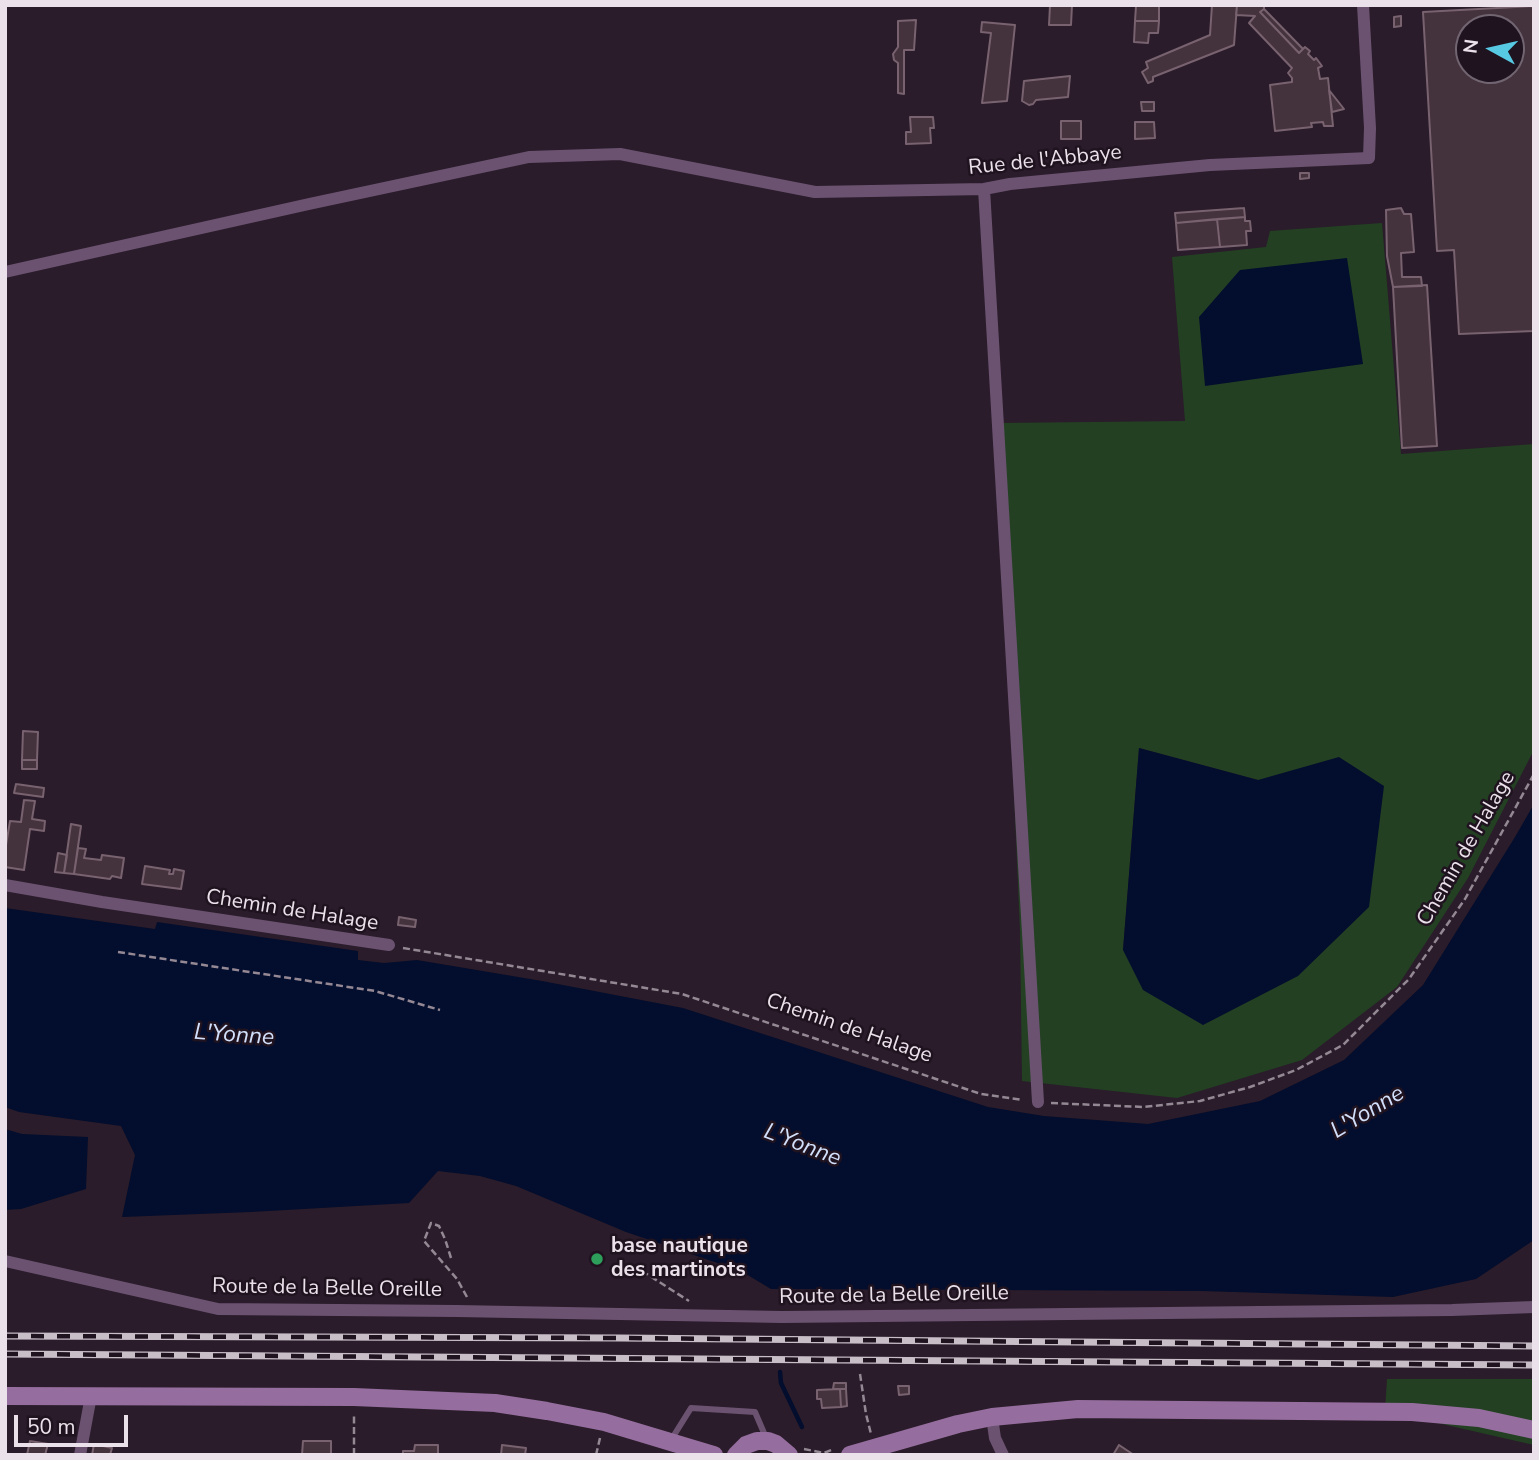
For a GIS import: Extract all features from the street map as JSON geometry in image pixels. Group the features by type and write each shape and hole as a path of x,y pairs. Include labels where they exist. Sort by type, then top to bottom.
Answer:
{"main road":[{"path":"5,1396 354,1397 508,1405 604,1422 714,1455"},
{"path":"849,1455 922,1433 992,1417 1077,1409 1412,1412 1479,1418 1534,1430"},
{"path":"736,1455 747,1445 757,1441 776,1444 789,1454"}],"street":[{"name":"Rue de l'Abbaye","path":"5,272 529,157 620,154 815,191 984,189 1048,180 1210,165 1369,158 1370,128 1363,5"},
{"path":"984,189 1038,1102"},
{"name":"Chemin de Halage","path":"5,885 389,945"},
{"name":"Route de la Belle Oreille","path":"5,1261 218,1309 782,1317 1534,1307"},
{"path":"80,1455 91,1396"},
{"path":"992,1417 995,1438 1003,1455"}],"lane":[{"path":"670,1441 691,1408 755,1412 768,1441"}],"path":[{"name":"Chemin de Halage","path":"389,945 682,994 981,1094 1038,1102 1144,1107 1200,1101 1296,1070 1342,1045 1409,979 1465,899 1534,774"},
{"path":"118,952 375,991 440,1010"},
{"path":"451,1258 439,1226 431,1223 424,1241 457,1279 476,1312"},
{"path":"642,1271 689,1301"},
{"path":"860,1374 874,1447"},
{"path":"354,1397 354,1455"}],"green space":[{"path":"1382,223 1401,454 1534,444 1534,750 1468,878 1397,987 1302,1060 1177,1098 1022,1081 1020,930 998,423 1185,421 1172,257 1266,247 1270,231","holes":["1139,748 1258,780 1123,950"]},
{"path":"1387,1379 1534,1379 1534,1445 1385,1411"}],"water":[{"path":"1347,258 1363,364 1205,386 1199,317 1240,270"},
{"path":"1139,748 1258,780 1339,757 1384,786 1369,907 1298,976 1203,1025 1143,990 1123,950"},
{"name":"L'Yonne","path":"1534,804 1534,1240 1476,1279 1393,1297 1202,1291 771,1289 741,1271 626,1232 516,1186 480,1176 438,1171 409,1203 122,1217 135,1155 121,1126 19,1112 5,1107 5,908 155,929 157,922 358,951 358,960 384,963 417,960 542,981 683,1008 988,1107 1044,1116 1148,1124 1260,1101 1344,1060 1423,985"},
{"path":"5,1129 22,1134 88,1137 86,1189 21,1209 5,1210"}],"building":[{"path":"1050,5 1072,5 1071,25 1049,25"},
{"path":"1212,5 1237,5 1234,45 1153,77 1153,81 1148,83 1142,72 1148,68 1146,62 1210,35"},
{"path":"1237,5 1264,5 1260,12 1299,53 1305,47 1314,60 1316,58 1322,66 1318,68 1320,79 1328,78 1333,126 1324,126 1323,122 1311,123 1312,127 1275,131 1270,85 1292,82 1288,73 1292,68 1249,23 1255,16 1236,15"},
{"path":"1136,6 1159,6 1159,21 1135,21"},
{"path":"1534,6 1534,331 1459,334 1454,250 1437,251 1423,12"},
{"path":"1264,9 1303,49 1299,53 1260,12"},
{"path":"1401,16 1401,26 1394,27 1394,17"},
{"path":"916,20 914,50 904,50 904,94 898,93 898,63 893,54 898,47 898,21"},
{"path":"1135,21 1159,21 1158,33 1149,33 1148,43 1134,42"},
{"path":"982,22 1015,25 1007,101 982,103 991,33 981,32"},
{"path":"1070,76 1068,97 1036,100 1029,105 1022,101 1024,81"},
{"path":"1329,90 1344,109 1332,112"},
{"path":"1141,102 1154,102 1154,111 1142,111"},
{"path":"910,117 933,117 934,128 930,128 931,143 906,144 906,132 911,132"},
{"path":"1061,121 1081,121 1081,139 1061,139"},
{"path":"1135,122 1154,122 1155,138 1135,139"},
{"path":"1300,173 1309,173 1309,178 1300,179"},
{"path":"1244,208 1245,217 1176,223 1175,213"},
{"path":"1401,208 1404,214 1411,214 1414,252 1401,253 1402,277 1421,277 1422,286 1393,287 1387,256 1386,210"},
{"path":"1245,217 1245,221 1250,221 1251,231 1246,231 1247,245 1220,247 1217,219"},
{"path":"1217,219 1220,247 1178,250 1176,223"},
{"path":"1427,285 1437,446 1402,448 1393,287"},
{"path":"23,731 38,732 37,760 22,760"},
{"path":"22,760 37,760 37,769 22,769"},
{"path":"16,784 44,788 43,797 14,793"},
{"path":"24,800 35,801 32,819 45,821 44,831 30,829 24,870 5,867 5,851 10,821 21,822"},
{"path":"71,824 81,826 74,874 64,873"},
{"path":"78,848 86,849 84,858 101,860 102,855 124,858 121,878 74,874"},
{"path":"58,853 67,855 64,873 55,872"},
{"path":"145,866 170,870 169,874 173,874 174,869 184,871 181,889 142,884"},
{"path":"399,917 416,920 415,927 398,925"},
{"path":"834,1383 846,1383 846,1389 833,1389"},
{"path":"898,1386 909,1386 909,1394 899,1395"},
{"path":"840,1389 841,1407 822,1408 821,1399 817,1399 817,1390"},
{"path":"840,1389 846,1389 847,1406 841,1407"},
{"path":"30,1441 48,1444 45,1455 27,1455"},
{"path":"303,1441 331,1441 331,1455 302,1455"},
{"path":"94,1444 112,1448 110,1455 92,1455"},
{"path":"415,1445 438,1445 438,1455 403,1455 403,1451 414,1451"},
{"path":"502,1445 526,1448 525,1455 501,1455"},
{"path":"1119,1445 1134,1455 1113,1455"}],"waterway":[{"path":"783,1285 783,1302"},
{"path":"780,1372 781,1383 802,1427"}],"railway":[{"path":"5,1336 1534,1346"},
{"path":"5,1354 1534,1365"}],"place":[{"name":"base nautique des martinots","path":"597,1259"}]}
